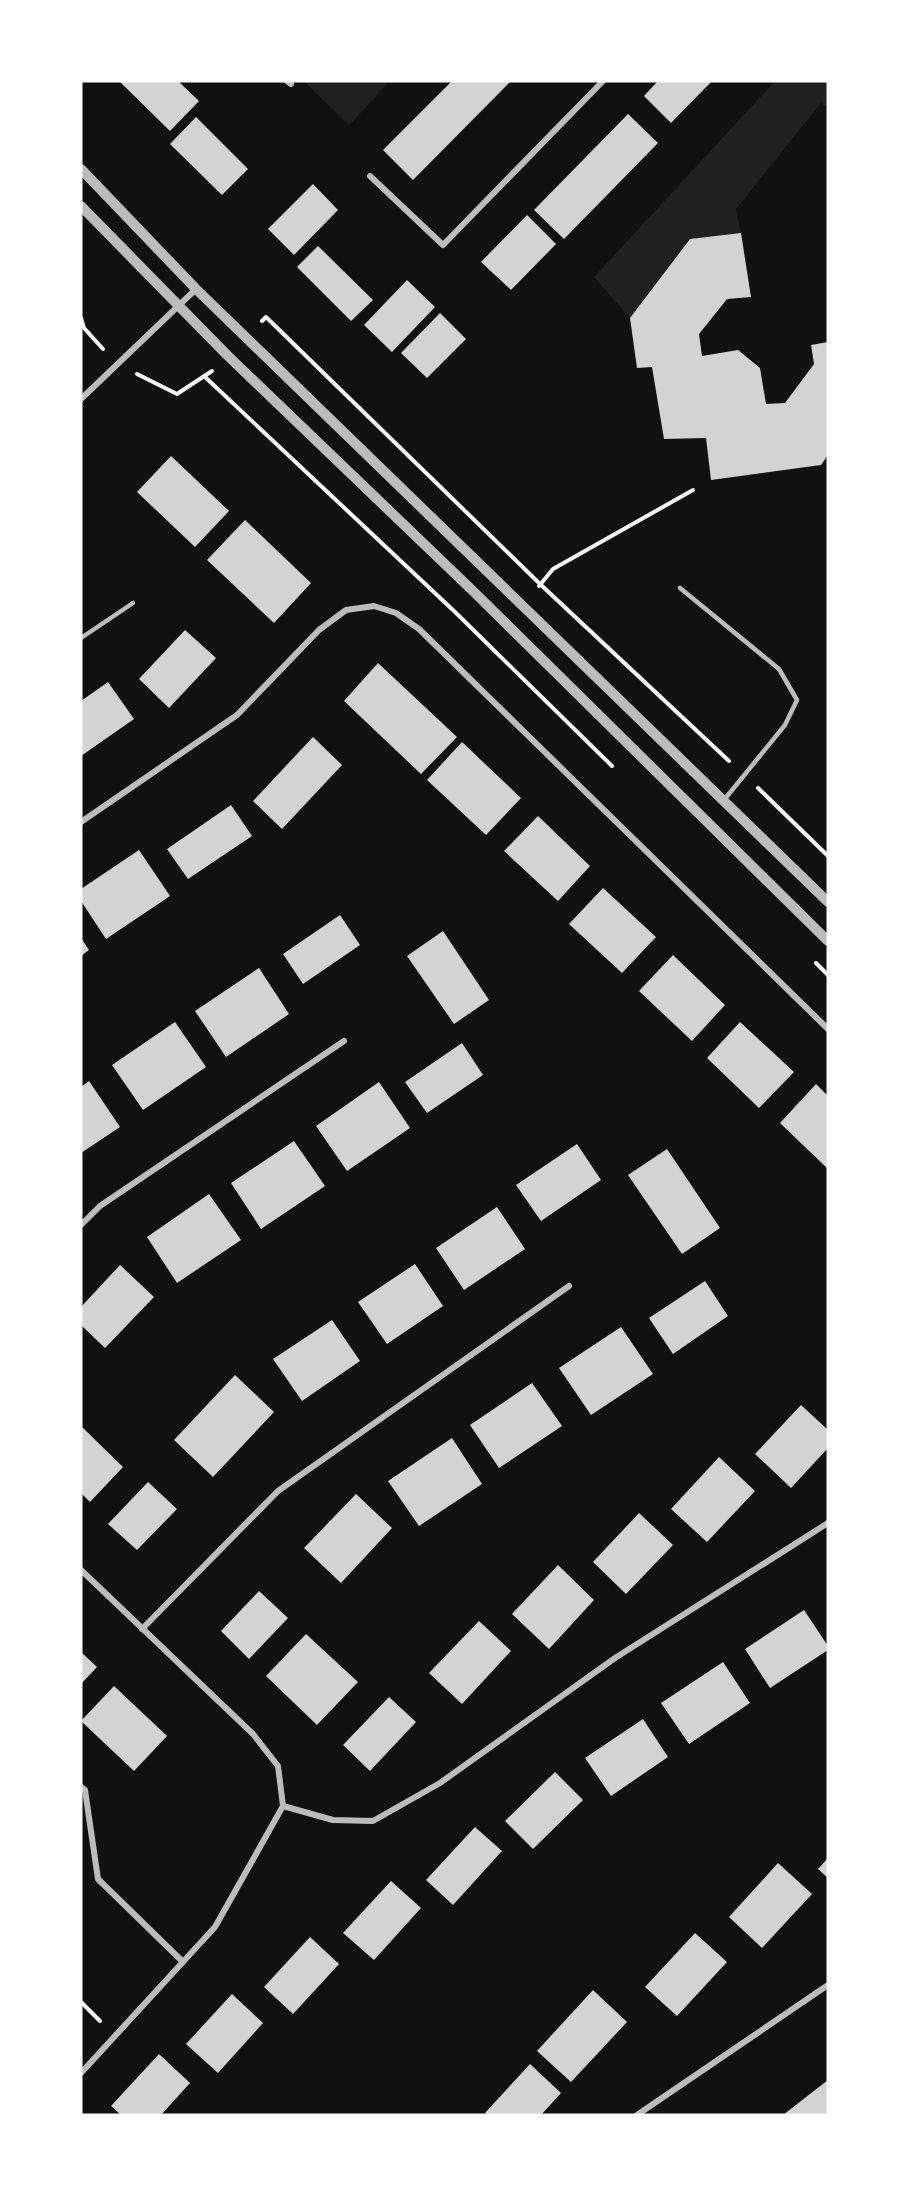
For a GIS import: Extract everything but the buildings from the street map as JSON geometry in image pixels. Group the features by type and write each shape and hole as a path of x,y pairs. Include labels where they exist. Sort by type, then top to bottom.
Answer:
{"street":[{"path":"370,176 443,245 603,81"},
{"path":"81,169 196,290 828,902"},
{"path":"81,207 227,355 473,591 828,940"},
{"path":"81,399 196,290"},
{"path":"81,822 237,715 319,630 345,610 374,606 396,613 419,629 828,1029"},
{"path":"81,1225 100,1206 344,1041"},
{"path":"142,1629 278,1491 569,1286"},
{"path":"283,1806 333,1820 373,1821 440,1784 615,1658 828,1523"},
{"path":"81,1570 259,1742 278,1766 283,1806 215,1927 81,2073"},
{"path":"81,1787 85,1790 98,1879 183,1962"},
{"path":"637,2115 828,1985"}],"lane":[{"path":"680,588 779,669 797,700 785,725 724,801"},
{"path":"81,638 133,603"}],"path":[{"path":"244,336 266,317 540,584 828,856"},
{"path":"81,318 82,329 117,365 177,393 204,376 227,355"},
{"path":"204,376 454,611 614,767"},
{"path":"521,604 553,569 693,490"},
{"path":"812,960 828,975"}],"shaded area":[{"path":"304,81 390,81 349,125"},
{"path":"775,81 828,81 828,108 821,103 736,209 741,233 690,239 630,318 594,277"}]}
